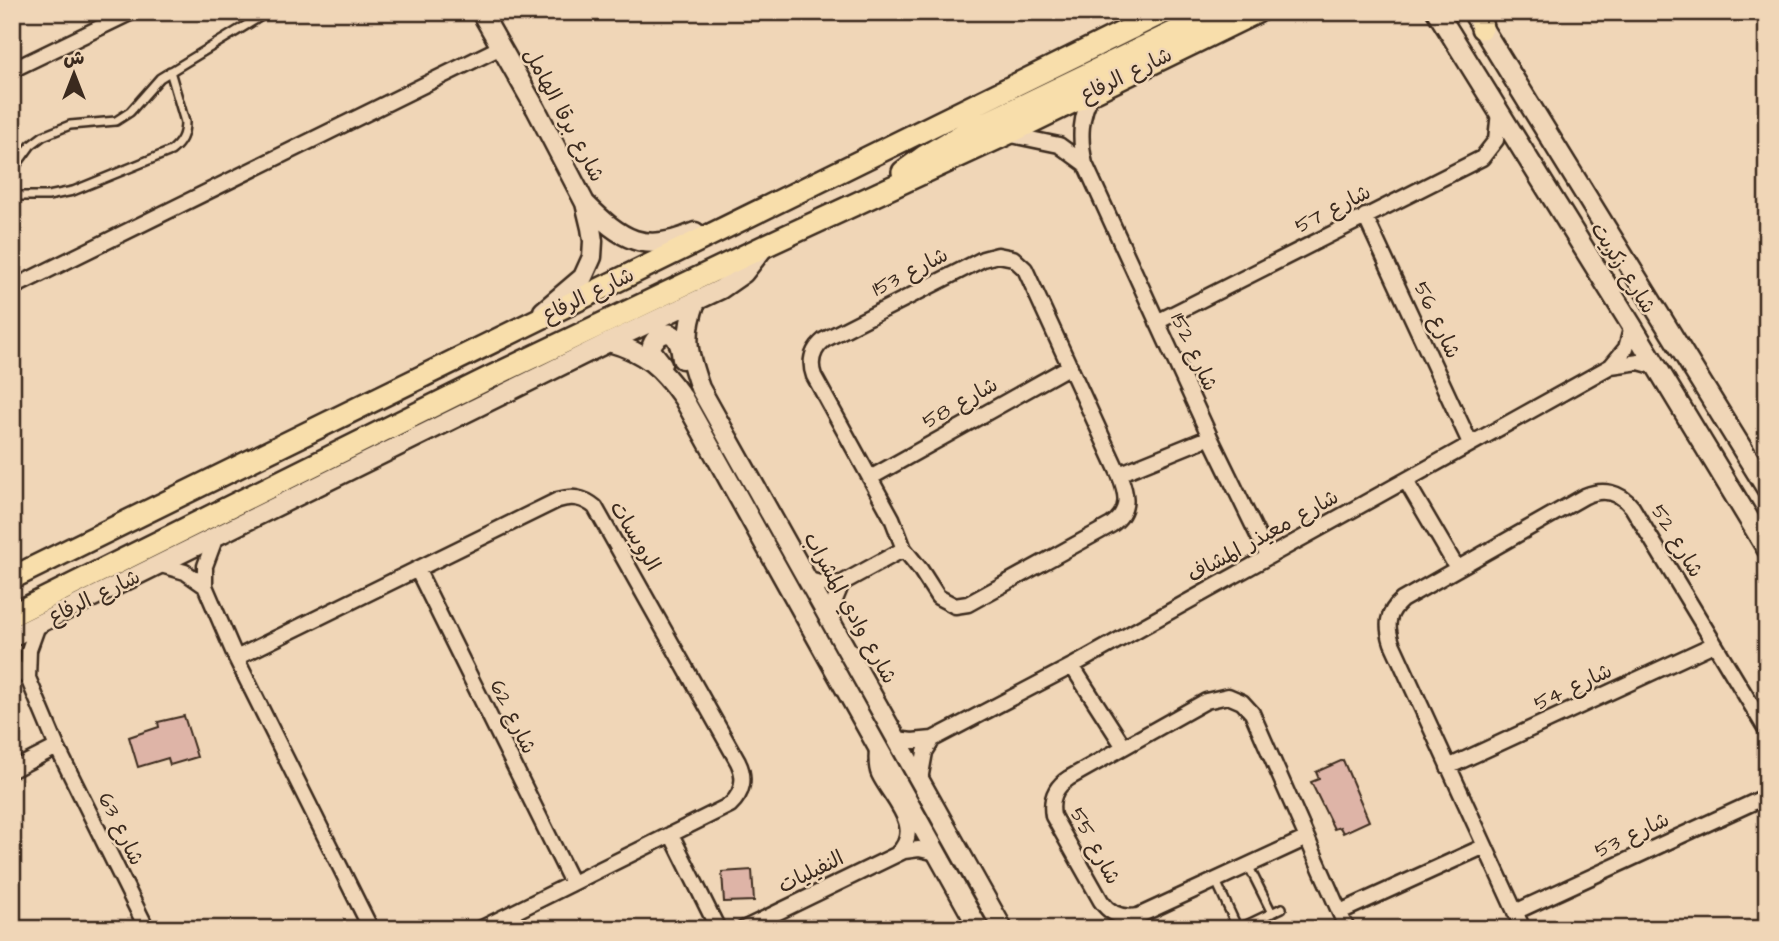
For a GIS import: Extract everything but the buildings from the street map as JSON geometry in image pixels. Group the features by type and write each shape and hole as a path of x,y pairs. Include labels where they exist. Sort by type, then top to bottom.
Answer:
{"main road":[{"name":"شارع الرفاع","path":"12,578 1164,12"},
{"path":"874,196 944,145 1216,12"},
{"name":"شارع الرفاع","path":"12,615 489,378 767,244 1007,134 1257,12"},
{"name":"شارع زكريت","path":"1437,12 1767,549"},
{"name":"شارع زكريت","path":"1478,18 1767,489"}],"street":[{"path":"12,70 132,12"},
{"name":"شارع برقا الهامل","path":"481,12 585,204 593,241 589,266 576,284 522,328"},
{"path":"12,288 501,47"},
{"name":"شارع 152","path":"1093,91 1082,123 1081,146 1085,164 1210,437 1268,556"},
{"name":"شارع 57","path":"1157,321 1482,158 1496,140 1499,111"},
{"path":"1007,134 1059,145 1085,164"},
{"name":"شارع برقا الهامل","path":"585,204 621,236 634,242 653,244 673,242 723,220 760,211"},
{"name":"شارع 56","path":"1365,216 1470,443"},
{"name":"شارع الرفاع","path":"12,637 733,282 744,273 767,244"},
{"name":"شارع 153","path":"998,255 1013,258 1025,269 1119,474 1127,501 1124,512 1116,521 968,604 955,606 938,597 904,549 892,518 814,376 812,356 824,340 983,259 998,255"},
{"name":"شارع وادي المشراب","path":"696,301 687,339 689,357 701,388 1003,929"},
{"name":"شارع معيذر المشاف","path":"1611,366 1626,348 1632,326"},
{"path":"683,398 674,379 651,350 653,341 660,334 670,334 678,341 686,369 701,388"},
{"name":"شارع وادي المشراب","path":"610,342 645,356 661,370 683,398 979,929"},
{"name":"شارع معيذر المشاف","path":"897,739 933,739 1072,666 1611,366 1639,362 1657,367"},
{"name":"شارع 58","path":"870,478 1070,366"},
{"path":"1119,474 1210,437"},
{"path":"1406,481 1457,568"},
{"name":"شارع 52","path":"1523,929 1392,643 1387,623 1392,610 1402,600 1585,496 1604,492 1617,495 1632,507 1767,731"},
{"name":"الرويسات","path":"236,658 558,500 581,499 594,507 738,762 743,775 742,789 730,805 480,929"},
{"path":"215,538 205,566 205,586 236,658 371,929"},
{"path":"808,580 842,583 904,549"},
{"path":"161,565 185,572 205,586"},
{"name":"شارع 62","path":"416,569 572,883"},
{"path":"831,620 842,583"},
{"name":"شارع 63","path":"38,625 29,650 28,678 57,747 147,929"},
{"name":"شارع 54","path":"1448,767 1714,645"},
{"name":"شارع 63","path":"12,665 28,678"},
{"path":"1072,666 1124,747"},
{"name":"شارع 55","path":"1307,838 1138,916 1117,915 1101,901 1053,816 1052,801 1063,782 1206,701 1220,696 1235,699 1252,713 1340,912 1347,929"},
{"path":"920,780 925,752 933,739"},
{"path":"12,770 57,747"},
{"path":"877,747 879,773 909,828 907,840 897,854"},
{"name":"شارع 53","path":"1515,912 1767,796"},
{"path":"671,834 718,929"},
{"path":"1340,912 1485,846"},
{"name":"النفيليات","path":"743,929 897,854 911,849 937,853"}],"lane":[{"path":"12,171 32,145 56,129 70,125 108,123 124,117 152,85 170,71 268,12"},
{"path":"12,196 48,196 73,191 178,146 185,131 185,122 170,71"},
{"path":"1248,865 1272,913"},
{"path":"1216,881 1238,929 1282,908"}]}
